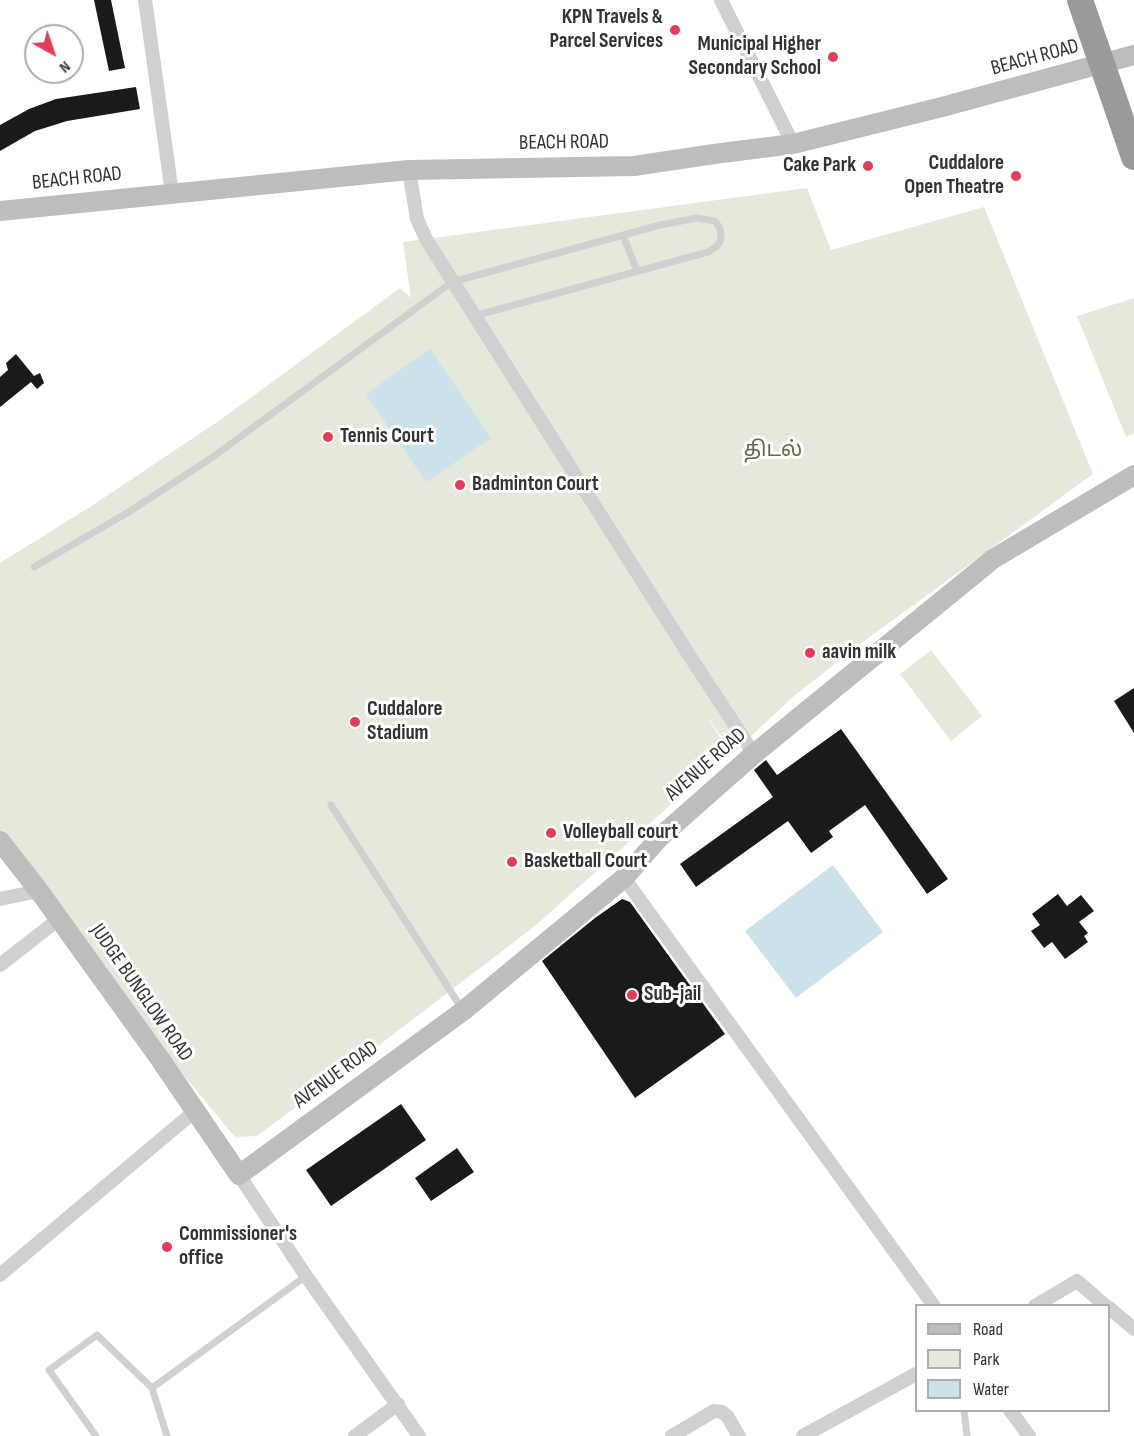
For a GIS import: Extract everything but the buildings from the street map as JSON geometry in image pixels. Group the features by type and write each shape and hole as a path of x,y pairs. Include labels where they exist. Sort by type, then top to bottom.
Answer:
{"highway":[{"path":"1080,0 1118,60 1134,157"},
{"path":"1097,0 1134,103"}],"street":[{"path":"145,0 172,193"},
{"path":"721,0 793,144"},
{"name":"BEACH ROAD","path":"0,211 409,170 634,166 793,144 1118,60"},
{"path":"409,170 417,219 426,239 754,754"},
{"name":"AVENUE ROAD","path":"239,1175 463,1011 624,878 660,837 754,754 993,559 1134,475"},
{"name":"JUDGE BUNGLOW ROAD","path":"0,841 39,891 160,1059 239,1175"},
{"path":"624,878 933,1304"},
{"path":"0,899 39,891"},
{"path":"0,965 59,919"},
{"path":"0,1275 195,1111"},
{"path":"239,1175 306,1276 419,1436"},
{"path":"1037,1304 1077,1281 1105,1304"},
{"path":"1110,1309 1134,1329"},
{"path":"803,1436 915,1375"},
{"path":"355,1436 398,1404"},
{"path":"672,1436 714,1411 722,1412 727,1416 739,1436"},
{"path":"1011,1412 1029,1436"}],"lane":[{"path":"34,567 127,513 210,459 452,282 660,225 697,218 715,221 720,228 722,235 720,242 708,252 474,316"},
{"path":"623,235 637,272"},
{"path":"331,806 463,1011"},
{"path":"152,1388 306,1276"},
{"path":"96,1436 49,1370 97,1335 152,1388 167,1436"},
{"path":"964,1412 967,1436"}],"green space":[{"name":"Cuddalore Stadium","path":"807,188 831,250 984,207 1093,474 867,639 794,696 733,753 706,715 728,751 685,792 535,926 257,1136 235,1137 112,989 0,837 0,563 93,505 223,418 400,288 411,298 403,242"},
{"path":"1134,298 1134,433 1126,437 1077,316"},
{"path":"931,650 982,716 951,741 900,674"}],"water":[{"path":"430,349 491,438 426,482 366,394"},
{"path":"833,865 883,932 796,998 745,931"}],"place":[{"name":"KPN Travels & Parcel Services","path":"675,30"},
{"name":"Municipal Higher Secondary School","path":"833,57"},
{"name":"Cake Park","path":"868,166"},
{"name":"Cuddalore Open Theatre","path":"1016,176"},
{"name":"Tennis Court","path":"328,437"},
{"name":"Badminton Court","path":"460,485"},
{"name":"aavin milk","path":"810,653"},
{"name":"Cuddalore Stadium","path":"355,722"},
{"name":"Volleyball court","path":"551,833"},
{"name":"Basketball Court","path":"512,862"},
{"name":"Sub-jail","path":"632,995"},
{"name":"Commissioner's office","path":"167,1247"}],"park label":[{"name":"திடல்","path":"773,451"}]}
